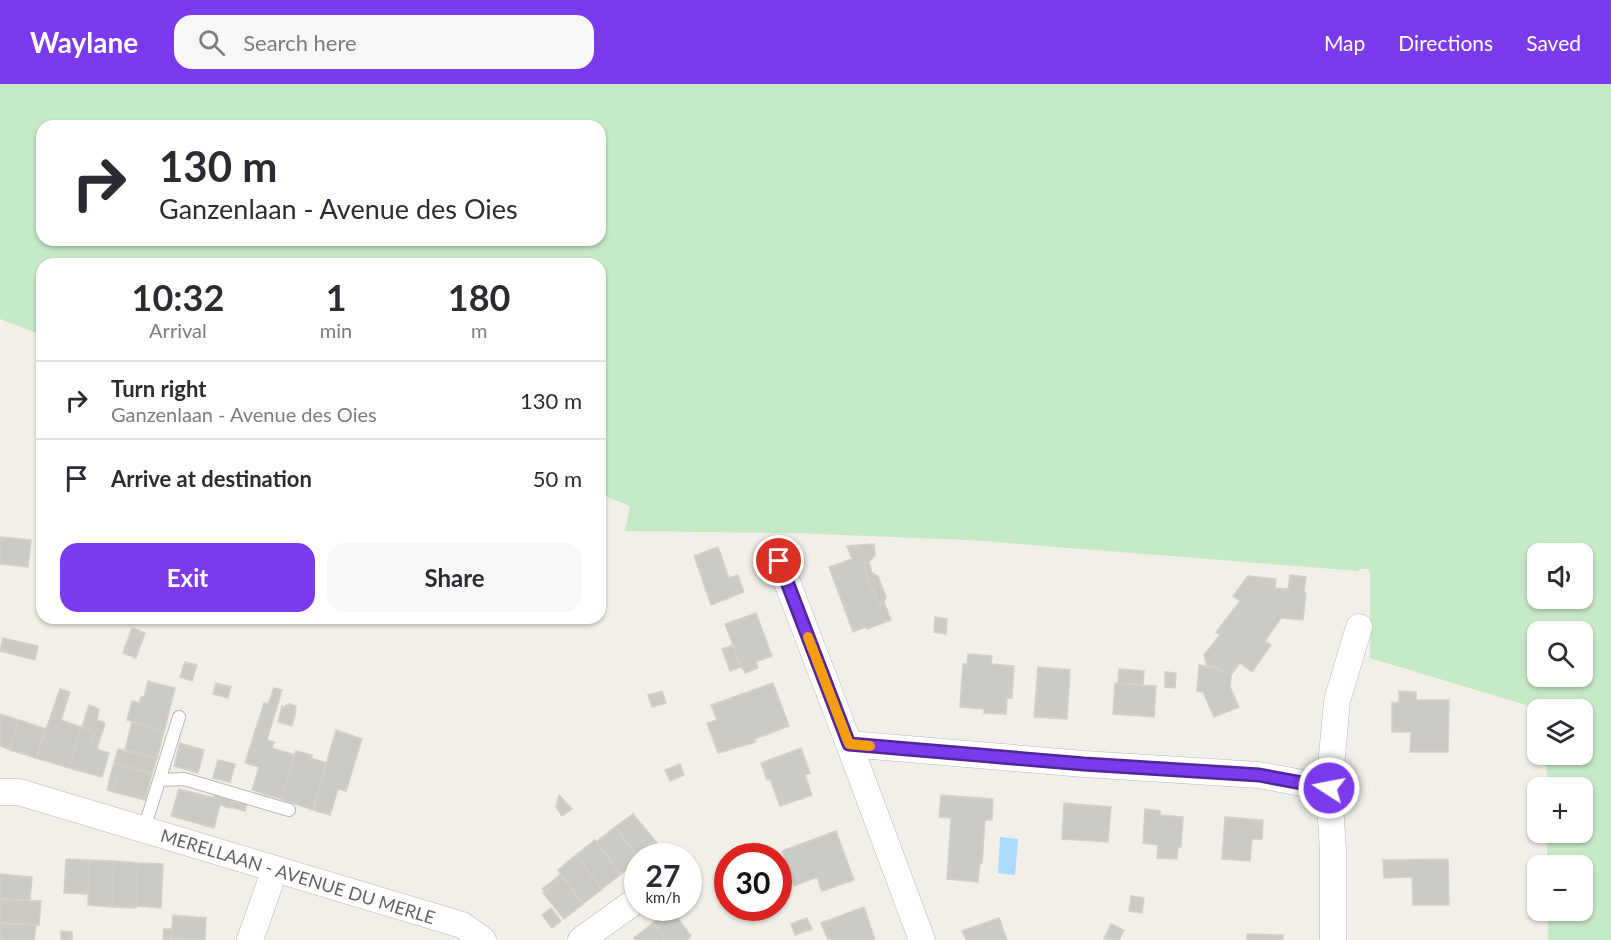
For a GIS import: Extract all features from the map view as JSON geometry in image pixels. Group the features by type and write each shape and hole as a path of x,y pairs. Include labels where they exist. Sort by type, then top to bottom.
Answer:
{"street":[{"path":"779,561 922,940"},
{"path":"1333,940 1333,850 1329,788 1337,701 1359,627"},
{"path":"849,744 1084,764 1259,775 1329,788"},
{"name":"MERELLAAN - AVENUE DU MERLE","path":"0,792 19,792 462,925 483,940"},
{"path":"250,940 275,868"},
{"path":"581,940 624,909"}],"lane":[{"name":"MERELLAAN - AVENUE DU MERLE","path":"144,829 179,717"},
{"path":"160,780 184,779 289,810"}],"green space":[{"path":"0,84 1611,84 1611,940 1548,940 1548,921 1593,921 1593,855 1547,855 1547,843 1593,843 1593,777 1547,777 1546,765 1593,765 1593,699 1527,699 1527,705 1370,658 1370,574 1368,569 1359,569 1359,571 969,540 792,533 625,531 630,506 606,496 606,258 36,258 36,333 0,319"}],"water":[{"path":"1000,837 1018,839 1015,875 998,873"}],"building":[{"path":"0,537 31,540 28,567 0,564"},
{"path":"874,544 875,556 864,566 878,605 884,602 891,620 853,632 829,567 852,559 847,546"},
{"path":"718,547 729,578 738,575 744,592 711,605 694,556"},
{"path":"869,562 872,573 878,576 886,597 884,602 878,605 864,566"},
{"path":"1290,575 1306,577 1303,620 1281,618 1265,641 1271,645 1252,672 1240,663 1231,675 1218,668 1207,666 1204,655 1220,635 1216,632 1240,601 1233,596 1248,576 1276,579 1275,588 1288,589"},
{"path":"756,613 772,656 756,662 758,668 745,673 725,624"},
{"path":"935,617 947,619 946,634 934,632"},
{"path":"132,628 145,633 136,658 123,653"},
{"path":"3,638 38,646 35,660 0,651"},
{"path":"733,645 741,667 730,671 722,649"},
{"path":"968,654 992,656 991,664 1014,666 1012,698 1007,698 1006,714 984,713 984,709 960,707 963,664 967,664"},
{"path":"185,662 197,665 192,681 180,677"},
{"path":"1199,665 1218,668 1231,675 1230,687 1239,707 1214,717 1203,692 1197,691"},
{"path":"1038,667 1070,670 1067,719 1034,717"},
{"path":"1119,669 1144,671 1143,685 1118,683"},
{"path":"1165,672 1176,673 1175,688 1165,687"},
{"path":"148,681 175,688 164,732 127,720 132,701 139,703 141,697 144,697"},
{"path":"216,683 231,687 228,698 213,694"},
{"path":"773,683 789,726 755,739 756,742 718,753 707,723 717,720 711,705"},
{"path":"1115,683 1156,686 1154,717 1113,714"},
{"path":"274,688 282,690 267,740 274,742 272,748 295,755 281,799 252,790 259,767 245,763 264,703 268,704"},
{"path":"60,689 70,692 61,720 81,727 69,768 36,758"},
{"path":"662,691 666,703 652,707 648,695"},
{"path":"1399,691 1416,692 1416,700 1449,700 1448,752 1410,752 1411,732 1392,732 1392,703 1399,702"},
{"path":"289,704 296,706 292,726 278,722 282,706 289,706"},
{"path":"89,705 99,709 97,720 105,724 98,745 91,743 95,731 82,727"},
{"path":"0,714 19,720 10,750 0,746"},
{"path":"19,720 46,729 36,758 10,750"},
{"path":"132,722 164,732 157,758 125,750"},
{"path":"81,727 95,731 91,743 98,745 97,749 109,753 102,777 69,768"},
{"path":"336,730 362,739 346,791 338,789 330,815 313,810"},
{"path":"180,743 204,750 198,773 174,766"},
{"path":"801,748 810,773 805,775 812,795 780,806 761,763"},
{"path":"118,749 157,758 152,774 114,763"},
{"path":"296,751 312,755 311,758 326,763 313,810 281,799"},
{"path":"218,760 235,764 230,782 213,778"},
{"path":"114,763 152,774 145,800 113,792 117,778 110,777"},
{"path":"680,764 684,775 670,781 665,770"},
{"path":"110,777 117,778 113,792 107,790"},
{"path":"179,789 215,798 215,795 232,799 230,808 220,805 214,828 171,816"},
{"path":"559,795 572,809 562,816 556,807"},
{"path":"941,795 993,799 992,820 985,820 982,863 980,863 978,882 947,879 951,818 939,817"},
{"path":"232,801 247,804 245,811 230,807"},
{"path":"1064,803 1111,807 1108,842 1062,839"},
{"path":"1145,809 1160,811 1160,815 1183,817 1181,847 1178,847 1177,859 1157,858 1158,845 1143,843"},
{"path":"633,814 657,843 627,843 615,827"},
{"path":"1225,817 1263,820 1262,839 1252,839 1250,861 1222,859"},
{"path":"615,827 627,843 624,843 624,872 621,874 596,842"},
{"path":"836,831 854,880 822,891 817,877 794,886 792,847"},
{"path":"595,840 621,874 602,889 576,855"},
{"path":"576,855 602,889 583,904 558,870"},
{"path":"66,859 89,860 88,894 64,893"},
{"path":"1448,859 1449,905 1413,905 1412,877 1384,878 1383,860"},
{"path":"89,860 114,861 112,907 88,905"},
{"path":"114,861 138,863 136,908 112,907"},
{"path":"138,863 163,864 161,908 136,906"},
{"path":"0,874 32,877 30,900 0,899"},
{"path":"561,874 563,877 545,892 542,889"},
{"path":"563,877 583,904 564,919 543,893"},
{"path":"1131,896 1144,898 1142,913 1129,911"},
{"path":"0,899 41,901 39,925 0,923"},
{"path":"864,907 875,940 828,940 821,923"},
{"path":"551,908 561,921 552,928 542,915"},
{"path":"173,915 206,918 205,940 171,939"},
{"path":"807,918 812,929 795,935 791,924"},
{"path":"999,918 1007,940 966,940 962,931"},
{"path":"656,921 680,921 691,936 687,940 665,940 653,923"},
{"path":"0,923 36,925 34,940 0,940"},
{"path":"653,923 665,940 635,940 634,938"},
{"path":"1111,924 1124,930 1119,940 1104,939"},
{"path":"164,929 172,929 171,940 163,940"},
{"path":"61,931 72,932 72,940 61,940"},
{"path":"1247,934 1283,935 1283,940 1247,940"}],"slow traffic":[{"path":"808,637 849,744 870,746"}],"route":[{"path":"779,561 849,744 1084,764 1259,775 1329,788"}]}
